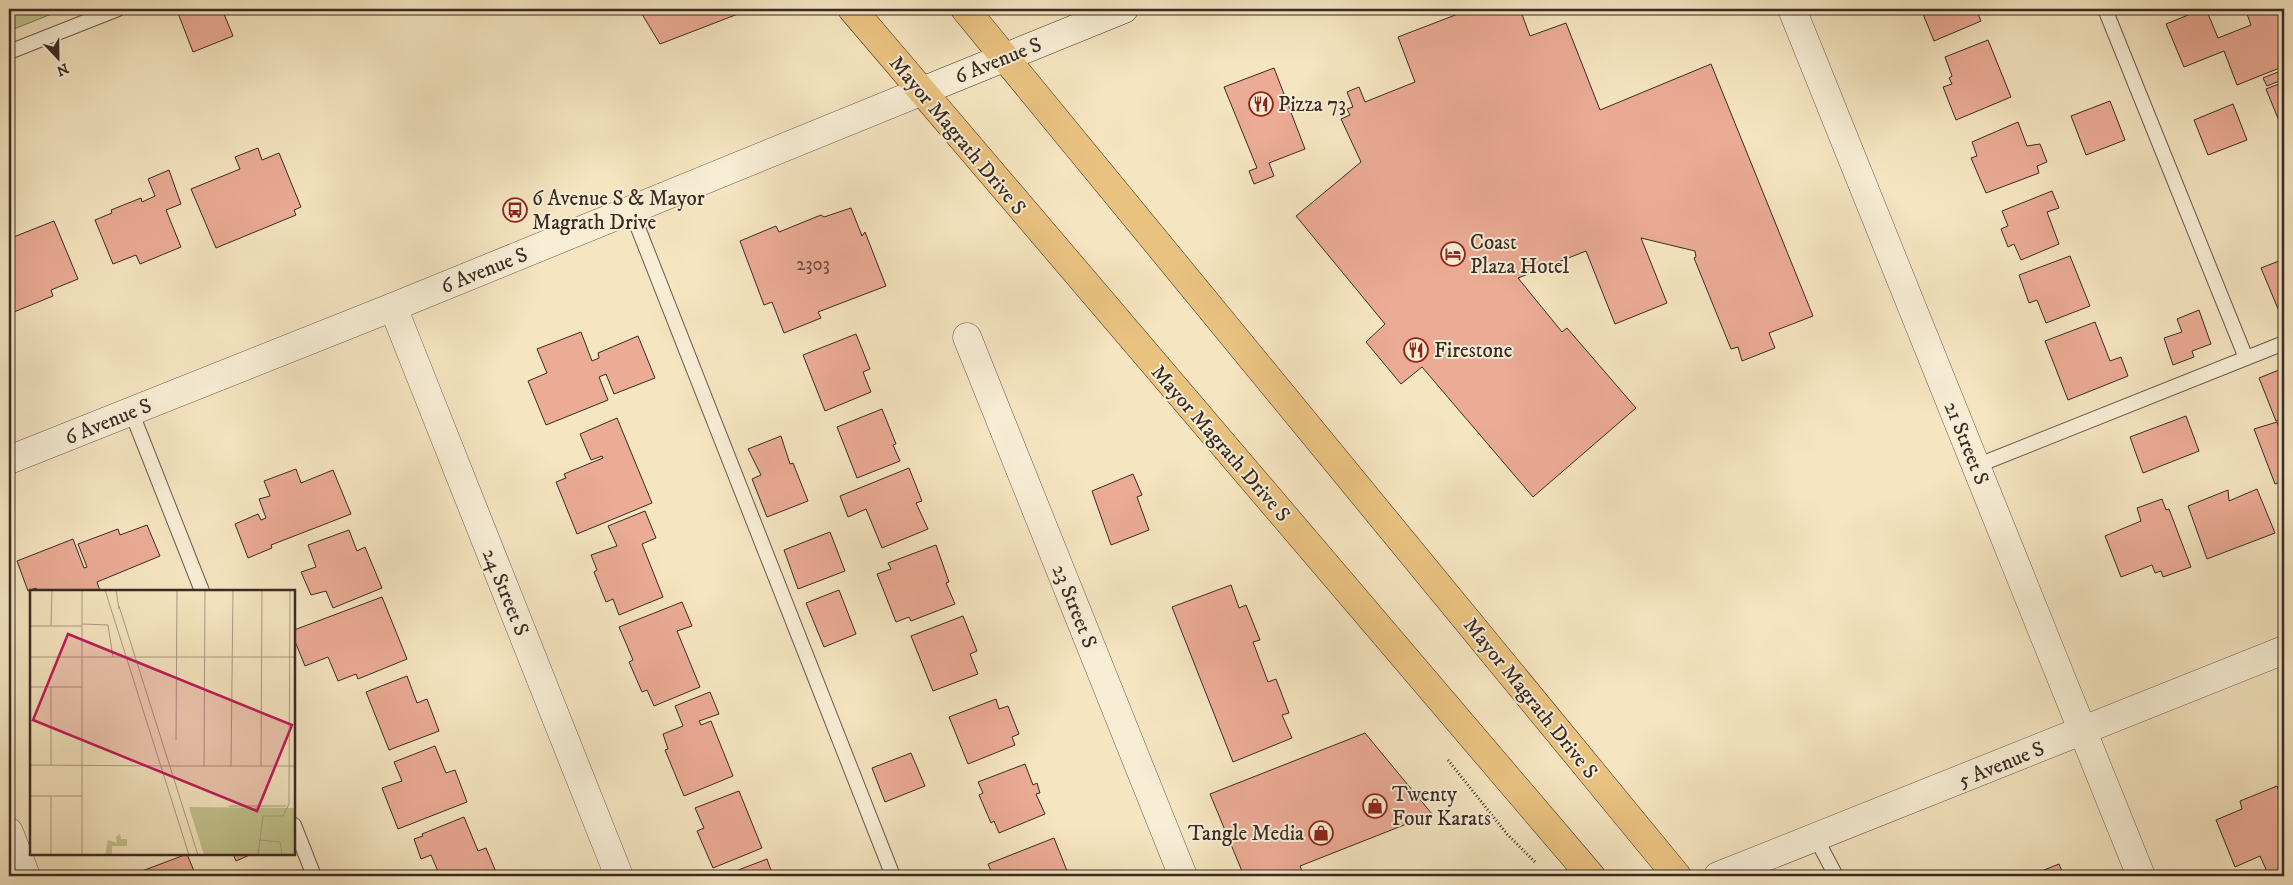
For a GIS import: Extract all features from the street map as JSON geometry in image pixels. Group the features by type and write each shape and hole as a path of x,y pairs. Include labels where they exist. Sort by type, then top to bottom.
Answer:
{"main road":[{"name":"Mayor Magrath Drive S","path":"852,9 920,92 1591,876"},
{"name":"Mayor Magrath Drive S","path":"965,9 1677,876"}],"street":[{"name":"6 Avenue S","path":"9,460 393,307 1124,9"},
{"name":"21 Street S","path":"1792,9 2141,876"},
{"name":"24 Street S","path":"393,307 619,876"},
{"name":"23 Street S","path":"967,336 1183,876"},
{"name":"5 Avenue S","path":"1718,876 2284,650"},
{"path":"9,832 26,876"}],"lane":[{"path":"9,52 118,9"},
{"path":"2105,9 2246,358"},
{"path":"631,210 893,876"},
{"path":"1976,466 2284,343"},
{"path":"131,412 202,590"},
{"path":"295,828 314,876"},
{"path":"1816,838 1836,876"}],"green space":[{"path":"9,9 64,9 9,31"}],"building":[{"path":"188,9 222,9 233,36 193,52 178,13"},
{"path":"639,9 751,9 660,44"},
{"name":"Coast Plaza Hotel","path":"1471,9 1520,9 1530,36 1566,23 1600,110 1711,64 1813,316 1769,333 1775,348 1742,361 1738,347 1731,349 1694,258 1696,257 1695,251 1641,238 1667,303 1615,324 1586,251 1518,278 1562,332 1567,328 1636,408 1533,497 1422,367 1401,384 1366,342 1385,324 1296,216 1361,162 1341,119 1350,115 1347,109 1353,107 1347,92 1359,87 1365,102 1415,82 1398,37"},
{"path":"1921,9 1976,9 1981,21 1934,41"},
{"path":"2206,9 2218,38 2251,25 2247,14 2260,9 2284,9 2284,79 2267,86 2263,78 2283,70 2282,67 2237,85 2224,51 2184,67 2166,24"},
{"path":"1988,40 2011,97 1956,120 1943,87 1952,84 1949,78 1952,76 1945,57"},
{"path":"1274,68 1305,149 1269,163 1274,176 1254,184 1249,171 1257,168 1224,87"},
{"path":"2284,82 2284,133 2266,89"},
{"path":"2110,101 2125,140 2086,155 2071,116"},
{"path":"2233,104 2247,140 2208,155 2194,120"},
{"path":"2018,122 2027,146 2040,144 2047,162 2037,166 2039,173 1986,193 1971,158 1977,156 1972,142"},
{"path":"258,148 262,160 279,153 301,207 294,210 296,215 216,248 191,189 240,169 235,157"},
{"path":"169,170 181,204 166,210 181,247 140,264 136,255 113,264 95,220 112,213 111,210 141,198 142,202 155,196 148,179"},
{"path":"2052,191 2059,208 2047,212 2059,244 2021,260 2014,244 2008,247 2001,229 2008,226 2002,211"},
{"path":"851,208 862,236 865,232 886,286 818,312 821,318 784,333 772,302 764,305 740,241 776,226 779,232 821,215 824,217"},
{"path":"54,221 78,279 51,290 53,296 9,314 9,232 11,238"},
{"path":"2070,256 2090,306 2046,323 2037,300 2029,303 2019,275"},
{"path":"2284,259 2284,315 2281,316 2261,268"},
{"path":"2199,310 2211,344 2192,351 2194,357 2173,365 2164,338 2182,332 2177,319"},
{"path":"2095,322 2110,361 2121,357 2128,376 2068,400 2045,341"},
{"path":"581,332 592,361 599,358 598,353 638,336 655,378 614,394 606,374 599,377 608,400 546,425 528,381 547,373 537,349"},
{"path":"856,334 870,369 863,372 871,392 825,411 803,355"},
{"path":"2284,368 2284,418 2276,421 2259,378"},
{"path":"882,409 896,444 893,445 900,461 857,478 837,427"},
{"path":"2186,416 2199,451 2143,473 2130,437"},
{"path":"617,418 652,503 577,534 556,482 566,478 564,474 603,458 602,456 591,460 580,434"},
{"path":"2277,422 2284,440 2284,492 2280,482 2275,484 2254,429"},
{"path":"781,436 790,464 793,463 808,501 767,517 752,479 761,475 748,449"},
{"path":"909,468 922,501 916,503 928,529 882,548 866,509 848,517 840,496"},
{"path":"296,469 301,483 333,470 351,514 271,545 272,548 248,558 235,524 258,514 261,520 266,518 259,499 270,496 264,481"},
{"path":"1133,474 1142,495 1137,497 1149,530 1111,545 1092,491"},
{"path":"2257,489 2275,533 2207,559 2188,506 2228,490 2229,501"},
{"path":"2162,499 2166,510 2169,509 2191,567 2163,577 2161,571 2155,573 2152,565 2121,577 2105,536 2141,521 2137,508"},
{"path":"645,511 656,538 642,544 663,597 619,615 613,599 606,602 594,572 597,570 591,555 617,546 608,526"},
{"path":"147,525 160,556 97,582 100,590 37,590 36,588 28,591 17,561 73,539 84,568 87,567 78,544 118,529 120,535"},
{"path":"349,530 357,551 365,547 382,588 333,608 326,591 311,595 301,572 316,567 308,545"},
{"path":"830,532 845,571 798,589 784,550"},
{"path":"936,545 949,582 946,583 955,604 911,621 909,617 896,622 877,574 891,569 888,563"},
{"path":"1231,585 1239,608 1246,605 1260,640 1253,642 1268,682 1276,679 1289,713 1282,715 1292,738 1233,762 1172,607"},
{"path":"839,590 856,634 824,647 806,603"},
{"path":"382,597 407,659 358,679 356,674 338,681 328,657 305,666 295,641 295,630"},
{"path":"682,602 692,626 677,631 700,687 654,706 647,690 642,692 629,662 633,660 619,627"},
{"path":"963,616 977,651 970,654 978,674 933,691 911,636"},
{"path":"407,676 417,703 427,699 439,731 389,750 366,692"},
{"path":"710,692 719,714 699,721 701,725 711,721 733,776 684,796 665,750 668,749 663,734 683,726 675,706"},
{"path":"996,699 999,709 1008,706 1019,734 1012,737 1015,745 968,764 949,717"},
{"path":"1365,733 1432,814 1300,866 1304,876 1244,876 1210,794"},
{"path":"435,746 446,773 455,770 467,802 398,829 382,788 402,781 394,762"},
{"path":"911,753 925,786 885,802 872,768"},
{"path":"1025,764 1033,785 1037,783 1040,793 1036,794 1045,814 999,833 994,821 991,823 979,795 983,793 978,782"},
{"path":"2277,786 2284,805 2284,876 2269,876 2260,856 2235,867 2216,820 2242,809 2240,801"},
{"path":"739,791 762,848 713,868 697,831 704,828 695,808"},
{"path":"464,817 478,851 486,848 496,872 486,876 440,876 431,855 421,859 414,839"},
{"path":"1054,838 1069,876 993,876 988,864"},
{"path":"187,855 196,876 144,876 142,871"},
{"path":"233,855 250,855 236,861"},
{"path":"767,859 773,876 729,876 728,874"},
{"path":"2059,864 2064,876 2029,876"}],"place":[{"name":"Pizza 73","path":"1261,104"},
{"name":"6 Avenue S & Mayor Magrath Drive","path":"515,210"},
{"name":"Coast Plaza Hotel","path":"1453,254"},
{"name":"Firestone","path":"1416,350"},
{"name":"Twenty Four Karats","path":"1375,806"},
{"name":"Tangle Media","path":"1321,833"}]}
